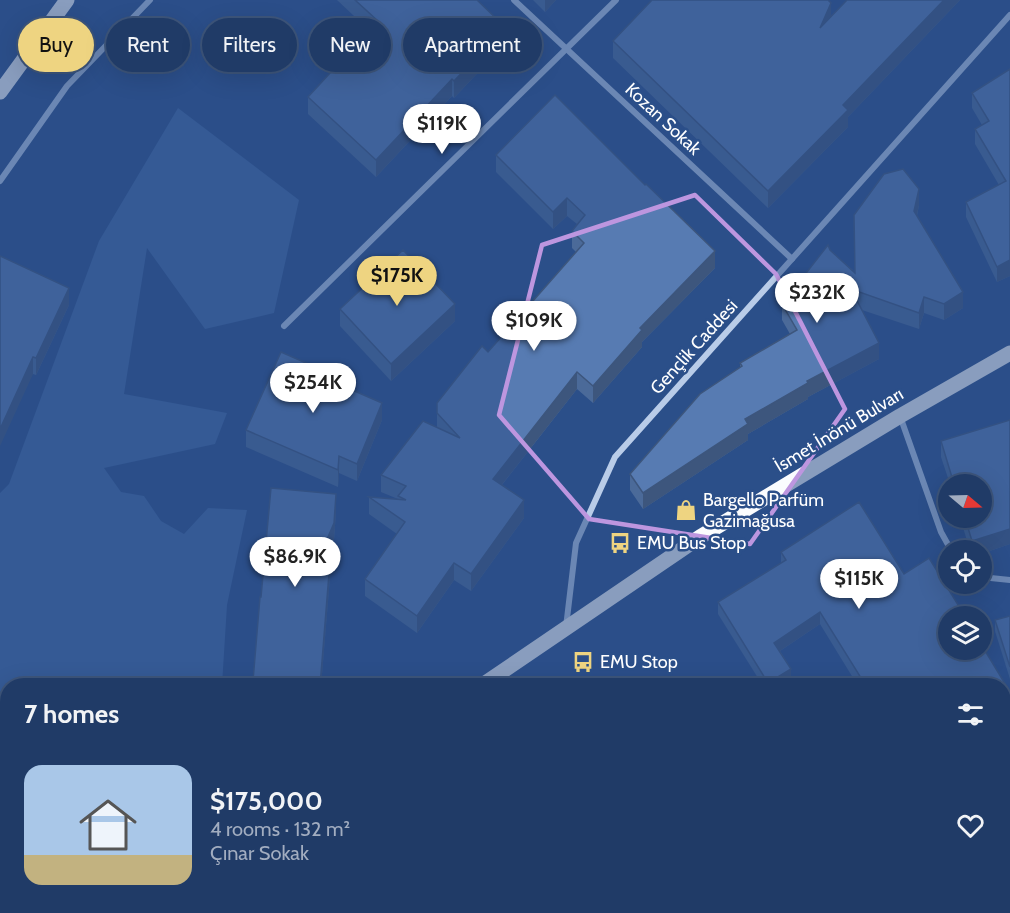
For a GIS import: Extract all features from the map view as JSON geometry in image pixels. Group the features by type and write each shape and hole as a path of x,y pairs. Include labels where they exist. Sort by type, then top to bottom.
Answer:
{"main road":[{"path":"0,92 67,0"},
{"name":"İsmet İnönü Bulvarı","path":"493,678 700,537 900,416 1010,353"}],"street":[{"path":"0,181 66,86 150,0"},
{"name":"Kozan Sokak","path":"514,0 792,259"},
{"path":"284,326 616,0"},
{"name":"Gençlik Caddesi","path":"566,627 576,543 615,457 1010,15"},
{"path":"900,416 945,540"},
{"path":"992,578 1010,580"}],"highlighted area":[{"path":"695,195 776,274 845,409 750,544 589,519 499,415 542,245"}],"shaded area":[{"path":"178,108 299,200 274,313 205,329 147,248 124,394 227,413 215,444 104,468 121,492 144,496 161,521 184,534 208,508 247,510 227,605 222,678 0,678 0,493 9,484 99,241"}],"building":[{"path":"355,0 477,0 496,18 403,18 403,72 462,72 454,81 452,79 376,160 308,97 331,72 391,72 391,18 375,18"},
{"path":"652,0 828,0 831,3 820,28 847,0 944,0 843,105 848,110 768,191 613,41"},
{"path":"1010,69 1010,260 997,267 966,202 1006,181 975,129 989,121 972,93"},
{"path":"555,95 715,251 640,328 642,330 593,386 577,372 493,479 524,500 471,574 454,563 417,616 365,579 405,522 369,497 406,500 398,496 406,486 381,475 423,421 460,438 437,413 437,403 482,346 488,352 584,243 572,231 585,215 567,198 553,212 496,155"},
{"path":"903,169 919,189 914,211 963,292 944,304 924,297 919,313 851,289 879,343 807,381 808,383 745,419 748,424 643,493 630,474 700,394 742,366 740,363 797,330 782,304 828,245 830,250 855,273 854,215 884,174"},
{"path":"403,250 455,304 391,364 340,309"},
{"path":"0,256 69,288 36,358 33,357 0,429"},
{"path":"281,352 322,370 320,376 382,403 357,464 339,456 338,470 246,430"},
{"path":"1010,420 1010,529 972,540 968,528 992,528 992,474 951,474 941,441"},
{"path":"271,488 336,494 334,523 325,544 331,548 321,678 253,678"},
{"path":"859,502 904,574 929,558 938,572 938,594 951,594 959,606 938,606 938,660 991,660 1002,678 861,678 820,612 774,643 791,669 776,678 765,678 718,602 786,560 781,552"},
{"path":"1010,616 1010,667 995,620"}],"place":[{"name":"Bargello Parfüm Gazimağusa","path":"686,510"},
{"name":"EMU Bus Stop","path":"620,543"},
{"name":"EMU Stop","path":"583,662"}]}
